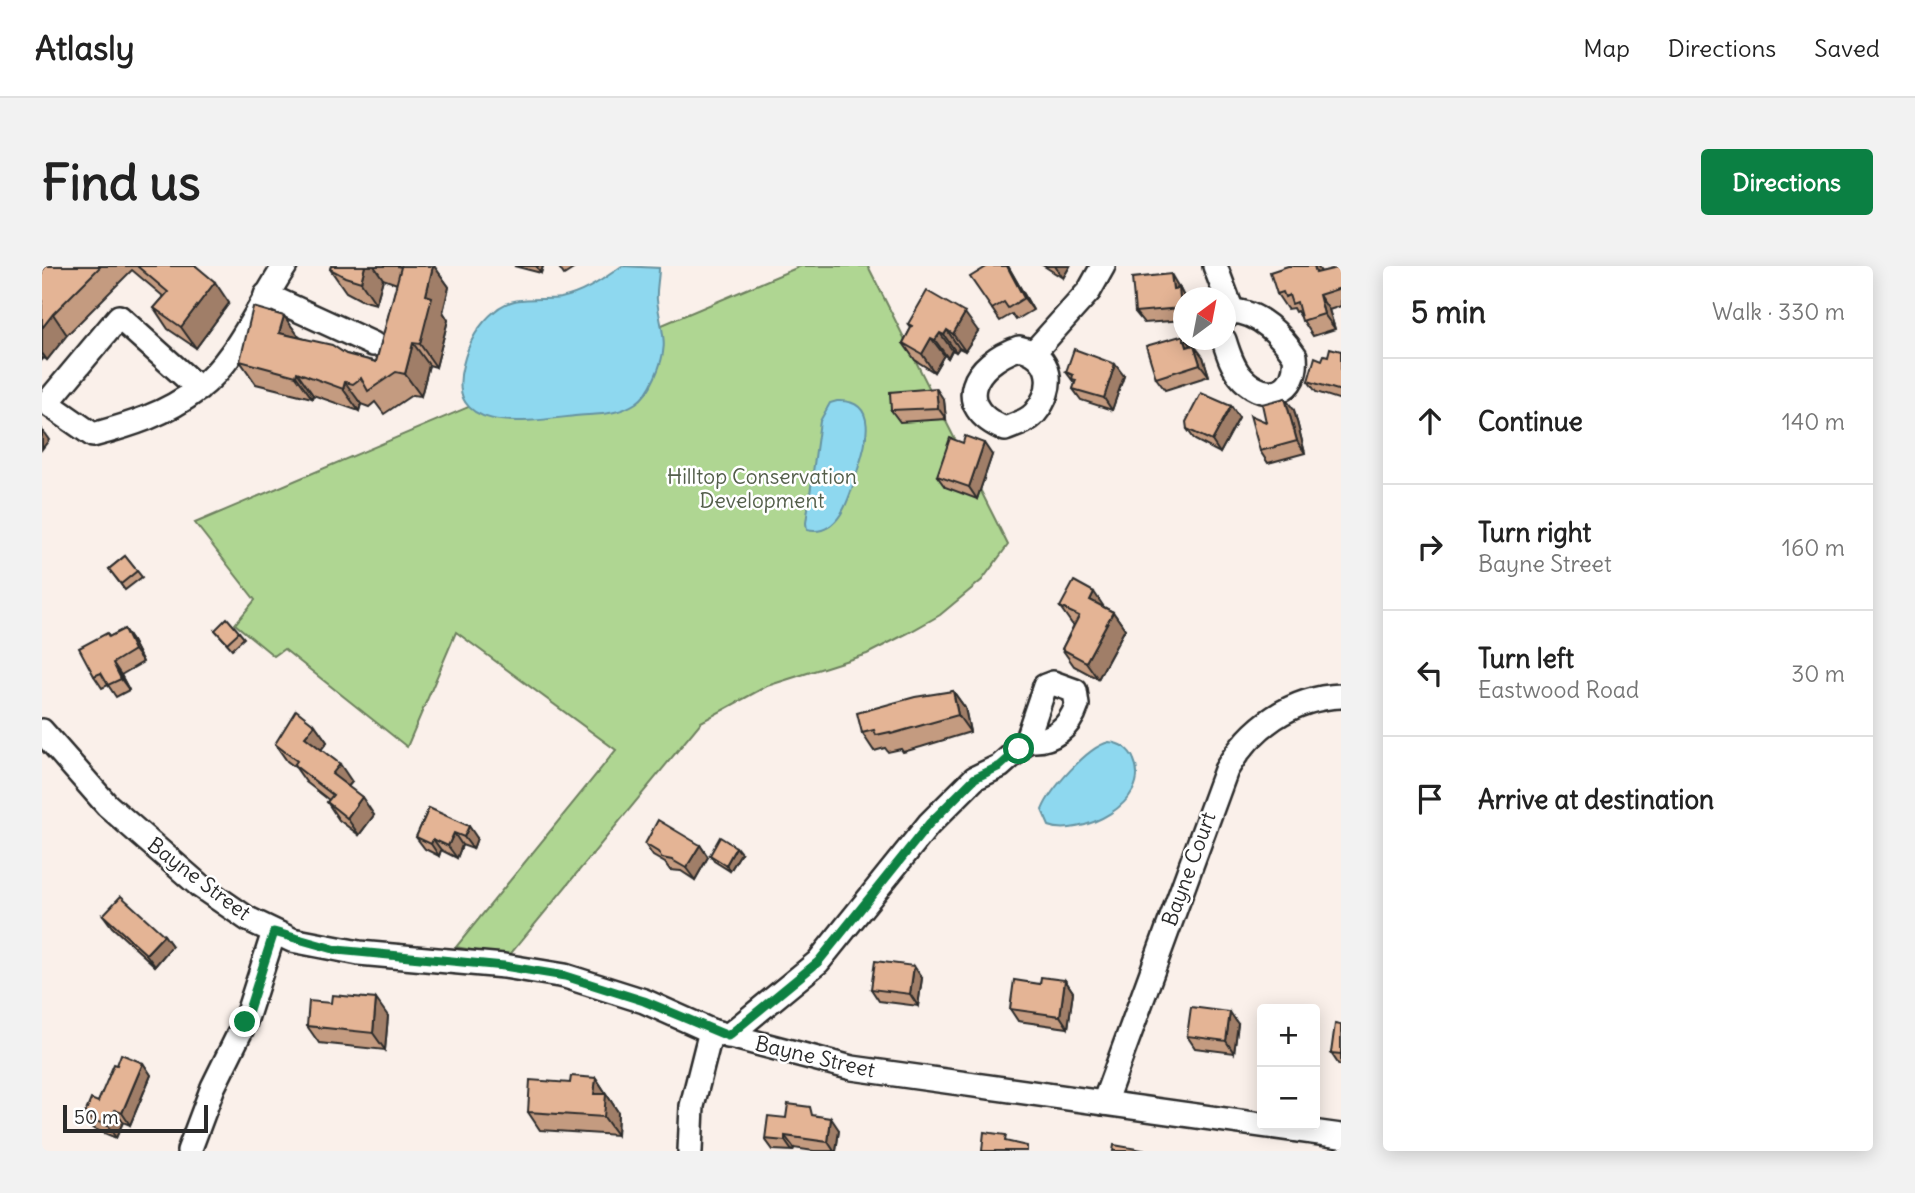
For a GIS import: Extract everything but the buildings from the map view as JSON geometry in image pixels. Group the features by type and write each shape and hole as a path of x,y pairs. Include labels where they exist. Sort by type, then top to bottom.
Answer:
{"street":[{"path":"199,389 119,317 47,403 93,435 147,418 199,389 227,359 285,266"},
{"path":"1035,351 1089,291 1104,266"},
{"path":"1215,266 1221,287"},
{"path":"266,296 373,344"},
{"path":"1228,350 1242,379 1258,391 1271,395 1283,391 1292,380 1295,356 1286,343 1258,319 1244,312 1236,313"},
{"name":"Bayne Court","path":"1104,1103 1205,821 1226,770 1237,752 1266,721 1325,696 1341,695"},
{"name":"Bayne Street","path":"42,731 92,789 132,828 223,904 274,932 337,950 504,966 565,976 644,1001 719,1033 852,1068 1341,1136"},
{"path":"690,1151 692,1106 719,1033 818,962 929,824 975,778 1000,766 1027,739"},
{"path":"189,1151 213,1087 245,1022 274,932"}],"green space":[{"name":"Hilltop Conservation Development","path":"801,266 868,266 1008,545 982,580 940,615 867,654 767,686 701,722 508,957 456,947 616,750 456,632 407,747 284,649 274,656 235,624 255,600 195,523"}],"water":[{"path":"622,266 659,268 657,296 664,338 663,355 647,392 639,401 606,414 516,421 479,414 466,404 461,388 465,357 479,328 489,316 510,302 561,298 578,293"},
{"path":"851,402 860,407 865,415 867,425 864,448 843,511 828,527 819,531 807,530 820,421 830,403"},
{"path":"1109,742 1124,747 1134,760 1137,776 1133,790 1110,814 1094,822 1078,827 1049,826 1042,810 1053,792 1080,760"}],"route":[{"path":"245,1022 274,932 292,940 337,950 504,966 565,976 644,1001 728,1036 818,962 929,824 975,778 1000,766 1019,749"}]}
